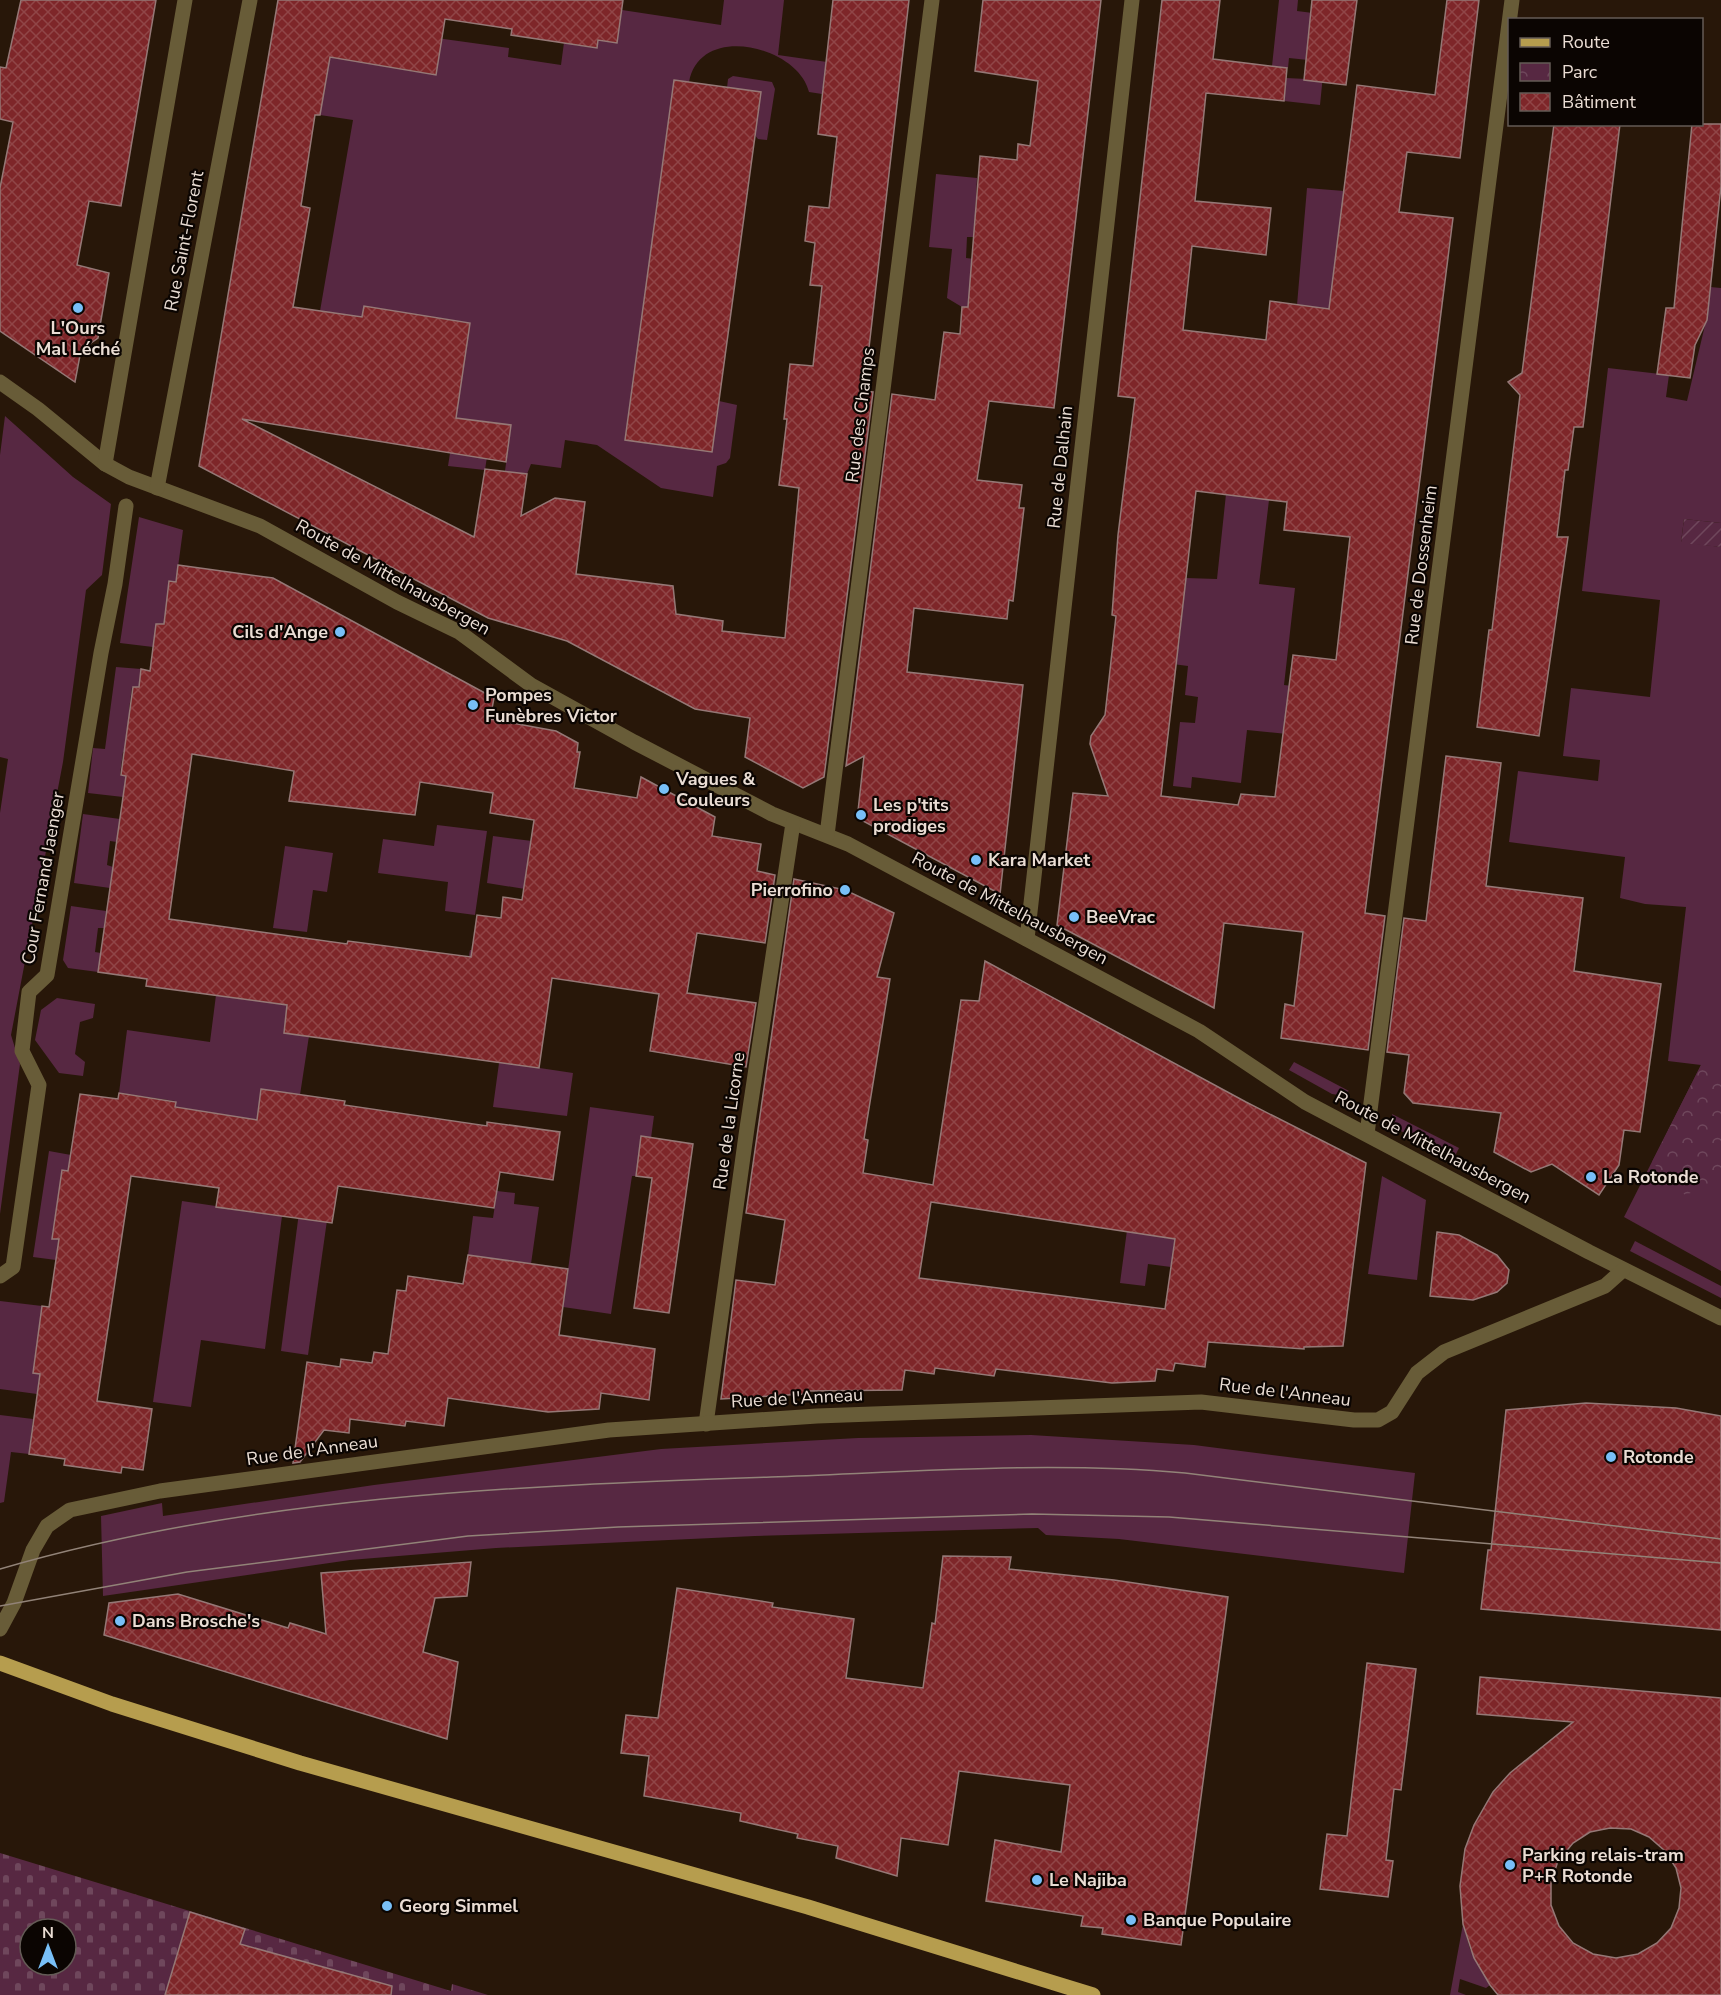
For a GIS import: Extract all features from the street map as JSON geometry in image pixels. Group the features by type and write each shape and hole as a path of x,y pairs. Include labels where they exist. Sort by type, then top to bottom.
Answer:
{"main road":[{"path":"0,1663 112,1704 300,1763 808,1907 1094,1995"}],"street":[{"path":"105,464 185,0"},
{"name":"Rue Saint-Florent","path":"157,488 250,0"},
{"name":"Rue des Champs","path":"827,835 932,0"},
{"name":"Rue de Dalhain","path":"1027,939 1132,0"},
{"name":"Rue de Dossenheim","path":"1510,18 1512,0"},
{"name":"Rue de Dossenheim","path":"1367,1134 1508,31"},
{"name":"Route de Mittelhausbergen","path":"0,381 105,464 157,488 260,526 397,602 459,632 531,685 793,823 827,835 1027,939 1199,1031 1305,1102 1623,1270 1721,1318"},
{"name":"Cour Fernand Jaenger","path":"0,1276 12,1267 39,1085 22,1051 29,992 47,975 100,653 115,584 126,506"},
{"name":"Rue de la Licorne","path":"706,1424 747,1128 793,823"},
{"name":"Rue de l'Anneau","path":"0,1629 14,1603 33,1550 47,1526 70,1510 86,1505 160,1491 609,1430 817,1416 1165,1402 1237,1405 1354,1420 1378,1420 1392,1412 1417,1374 1444,1352 1605,1286 1623,1270"}],"green space":[{"path":"724,0 784,0 778,55 827,62 822,94 809,92 801,76 787,63 769,53 749,47 729,47 711,52 697,63 689,82 674,80 625,440 712,451 718,409 714,405 719,401 737,405 730,458 726,463 717,466 713,497 661,488 597,445 565,440 561,468 531,464 527,474 505,471 511,426 492,423 485,470 448,466 470,323 364,306 343,435 310,369 353,120 320,115 330,55 416,72 422,36 509,48 508,57 561,65 565,35 575,45 596,48 598,40 617,43 622,10 721,25"},
{"path":"1279,0 1298,0 1297,11 1329,15 1320,105 1284,101 1286,78 1306,79 1308,60 1289,58 1288,68 1272,66"},
{"path":"733,76 772,82 775,89 767,140 758,139 754,134 760,92 727,88 728,79"},
{"path":"936,174 977,178 974,237 967,237 966,258 1009,263 986,309 962,307 947,298 952,249 929,247"},
{"path":"1307,188 1344,191 1335,264 1395,321 1297,305"},
{"path":"1710,287 1721,288 1721,523 1684,519 1681,542 1721,547 1721,1271 1624,1217 1701,1065 1668,1061 1686,907 1645,904 1620,898 1625,857 1509,842 1518,771 1598,781 1600,760 1563,756 1571,688 1650,697 1660,600 1582,591 1608,368 1669,375 1666,397 1687,401 1706,321"},
{"path":"5,416 73,477 111,504 102,575 86,590 63,762 11,1035 20,1064 0,1214 0,813 8,759 0,757 0,455"},
{"path":"1226,494 1269,500 1259,584 1295,588 1284,685 1301,687 1297,735 1247,730 1241,783 1192,777 1191,788 1173,786 1180,722 1195,723 1198,697 1185,695 1188,666 1165,663 1167,645 1179,645 1186,578 1217,579"},
{"path":"139,517 183,530 176,582 169,581 170,625 156,624 153,647 120,643"},
{"path":"1684,519 1721,523 1721,547 1681,543"},
{"path":"116,667 141,669 139,687 132,687 129,710 135,711 130,753 123,752 120,775 126,776 123,797 88,793 93,748 105,749"},
{"path":"83,814 120,819 117,842 110,841 107,865 113,867 110,888 74,883"},
{"path":"437,825 487,831 475,915 445,911 448,882 378,873 383,839 434,846"},
{"path":"493,836 532,841 525,889 487,883"},
{"path":"285,846 333,853 327,892 313,890 307,932 273,928"},
{"path":"71,906 106,911 104,928 98,928 95,952 101,953 98,972 68,968 63,960"},
{"path":"470,950 512,955 499,1062 573,1073 567,1116 493,1107 499,1063 451,1055"},
{"path":"216,995 287,1005 284,1033 309,1036 300,1095 261,1090 257,1120 175,1107 175,1101 119,1093 127,1030 210,1042"},
{"path":"57,998 95,1004 93,1018 80,1022 75,1054 85,1062 83,1076 59,1073 35,1040 41,1010"},
{"path":"1294,1062 1349,1091 1339,1095 1332,1094 1289,1070"},
{"path":"1701,1065 1721,1066 1721,1182 1685,1195 1652,1162"},
{"path":"590,1107 654,1116 651,1138 641,1137 636,1176 632,1176 611,1314 563,1307"},
{"path":"1392,1114 1459,1148 1453,1160 1399,1130 1394,1126"},
{"path":"49,1151 71,1155 69,1171 62,1171 52,1239 59,1239 56,1260 33,1257"},
{"path":"1185,1162 1171,1267 1148,1264 1145,1286 1120,1283 1129,1215"},
{"path":"304,1174 332,1185 308,1355 281,1351"},
{"path":"1382,1176 1426,1200 1417,1280 1368,1274"},
{"path":"497,1191 515,1193 514,1204 539,1207 531,1264 468,1255 473,1216 493,1218"},
{"path":"182,1201 282,1216 265,1349 201,1340 191,1407 153,1402"},
{"path":"1635,1241 1721,1286 1721,1298 1630,1251"},
{"path":"0,1301 42,1306 33,1373 40,1374 37,1394 0,1389"},
{"path":"0,1415 33,1419 29,1454 11,1452 4,1502 0,1503"},
{"path":"1031,1435 1194,1445 1415,1473 1404,1573 1119,1539 1046,1535 1038,1528 755,1536 496,1548 350,1560 103,1596 101,1516 162,1503 163,1516 374,1485 661,1449 858,1438"},
{"path":"0,1853 451,1991 452,1984 488,1995 0,1995"},
{"path":"1463,1924 1470,1949 1490,1985 1486,1988 1460,1979 1458,1992 1466,1995 1450,1995"}],"building":[{"path":"21,0 156,0 121,206 89,201 77,265 109,273 98,338 81,350 75,382 0,331 0,188 13,122 0,119 0,67 6,68"},
{"path":"278,0 623,0 617,43 598,40 597,48 511,35 512,29 445,19 436,75 330,57 320,115 315,115 301,206 310,208 293,307 362,317 364,306 470,323 456,418 511,425 506,462 242,419 474,537 485,469 527,474 521,516 555,498 585,502 576,574 673,586 676,614 723,621 722,631 785,638 799,488 779,485 787,419 784,419 790,364 813,366 822,286 810,285 815,243 805,241 809,206 829,208 837,137 818,134 833,0 909,0 864,391 873,392 824,777 803,788 745,757 750,718 695,709 567,641 488,618 199,466"},
{"path":"983,0 1101,0 1054,408 989,401 977,480 1022,485 1019,508 1024,508 1013,601 1009,600 1007,619 914,608 907,672 1023,685 1000,894 863,821 858,811 864,756 846,766 892,394 935,400 944,332 960,334 962,307 968,307 980,156 1017,160 1018,144 1030,146 1038,81 975,71"},
{"path":"1162,0 1220,0 1213,59 1287,68 1284,101 1206,93 1195,201 1271,208 1266,255 1192,246 1183,330 1266,340 1270,301 1329,309 1357,85 1435,95 1447,0 1479,0 1460,158 1407,152 1399,212 1453,218 1365,913 1385,916 1368,1050 1281,1038 1285,1004 1294,1006 1303,932 1224,923 1214,1008 1057,925 1073,793 1108,796 1090,744 1091,736 1105,715 1116,616 1112,615 1118,535 1135,398 1118,396","holes":["1196,491 1287,502 1284,530 1350,537 1336,660 1293,655 1275,797 1241,794 1238,805 1161,796"]},
{"path":"1312,0 1357,0 1346,85 1304,80"},
{"path":"674,80 761,92 712,452 625,440"},
{"path":"1721,124 1721,186 1707,320 1695,345 1690,378 1657,374 1666,308 1674,308 1692,126"},
{"path":"1554,126 1620,126 1583,427 1574,427 1568,470 1565,470 1557,537 1568,537 1539,736 1477,727 1489,630 1492,630 1520,395 1508,382 1522,373"},
{"path":"178,565 273,578 494,698 490,719 556,731 578,743 577,752 580,752 574,788 637,798 641,777 715,817 712,836 761,844 757,871 775,875 765,943 697,933 687,993 756,1003 746,1067 650,1051 659,994 552,978 539,1068 284,1033 287,1005 146,986 147,979 98,972 126,776 121,775 133,687 139,687 141,669 150,671 156,624 164,624 169,581 176,582","holes":["192,754 294,771 289,801 415,815 420,782 493,793 490,813 534,820 522,900 503,897 501,918 477,915 471,957 348,941 347,944 169,919"]},
{"path":"1446,756 1501,763 1486,886 1583,898 1574,971 1661,984 1640,1132 1624,1130 1619,1165 1599,1195 1552,1164 1531,1172 1494,1152 1501,1113 1413,1103 1404,1093 1409,1055 1387,1052 1404,918 1426,921"},
{"path":"794,879 845,890 894,913 877,977 890,979 864,1139 868,1140 863,1173 933,1185 961,1000 979,1001 985,961 1246,1102 1366,1163 1343,1346 1304,1347 1304,1349 1208,1342 1205,1367 1175,1363 1173,1371 1157,1369 1155,1381 1112,1383 996,1369 994,1376 935,1368 934,1374 905,1370 902,1390 805,1391 804,1394 721,1399 736,1280 775,1285 785,1220 746,1213","holes":["931,1202 1175,1239 1165,1309 919,1278"]},
{"path":"261,1089 345,1101 344,1105 487,1126 487,1122 560,1132 553,1180 500,1172 494,1208 338,1186 332,1223 216,1207 219,1188 131,1176 97,1401 152,1409 143,1470 122,1467 121,1473 64,1465 65,1459 29,1454 40,1374 33,1373 42,1306 49,1307 59,1239 52,1239 62,1170 68,1171 80,1094 118,1099 119,1093 176,1102 175,1107 257,1120"},
{"path":"641,1136 693,1144 669,1313 634,1308 652,1178 636,1176"},
{"path":"1437,1232 1459,1235 1497,1255 1509,1270 1507,1283 1497,1292 1473,1300 1430,1296"},
{"path":"468,1255 568,1269 559,1335 655,1349 649,1400 601,1393 599,1409 548,1412 448,1398 444,1426 406,1421 405,1426 350,1419 349,1433 324,1430 300,1462 293,1463 307,1362 340,1367 341,1359 372,1363 374,1352 388,1354 397,1290 406,1291 408,1276 463,1284"},
{"path":"1586,1403 1676,1408 1721,1416 1721,1630 1481,1609 1488,1550 1491,1550 1506,1410"},
{"path":"943,1556 1011,1557 1009,1569 1114,1580 1228,1597 1181,1945 1102,1934 1103,1928 1081,1926 1083,1916 986,1901 995,1840 1061,1852 1070,1785 959,1771 948,1845 901,1838 897,1876 836,1858 838,1846 797,1838 798,1834 740,1821 741,1813 644,1796 649,1756 621,1753 626,1715 658,1718 677,1588 773,1603 772,1607 854,1619 846,1678 923,1688 932,1623 935,1624"},
{"path":"471,1562 467,1596 435,1598 423,1652 458,1662 447,1739 104,1635 109,1603 178,1594 288,1628 290,1623 326,1634 321,1573"},
{"path":"1367,1663 1416,1669 1401,1790 1394,1789 1386,1860 1393,1861 1388,1897 1320,1889 1327,1834 1347,1836"},
{"name":"Parking relais-tram P+R Rotonde","path":"1480,1677 1721,1698 1721,1995 1498,1995 1474,1958 1463,1924 1460,1886 1465,1849 1474,1825 1493,1792 1510,1773 1573,1722 1477,1714","holes":["1610,1828 1631,1829 1649,1837 1665,1851 1676,1868 1681,1888 1679,1908 1671,1928 1657,1943 1638,1954 1616,1958 1593,1954 1573,1943 1559,1926 1551,1905 1551,1882 1558,1861 1573,1843 1590,1832"]},
{"path":"190,1912 245,1929 240,1944 392,1986 391,1995 165,1995"}],"tram line":[{"path":"0,1569 94,1544 190,1525 286,1510 382,1499 577,1485 926,1470 1030,1468 1185,1473 1721,1539"},
{"path":"0,1606 187,1572 468,1536 618,1527 1032,1514 1169,1517 1721,1563"}],"place":[{"name":"L'Ours Mal Léché","path":"78,308"},
{"name":"Cils d'Ange","path":"340,632"},
{"name":"Pompes Funèbres Victor","path":"473,705"},
{"name":"Vagues & Couleurs","path":"664,789"},
{"name":"Les p'tits prodiges","path":"861,815"},
{"name":"Kara Market","path":"976,860"},
{"name":"Pierrofino","path":"845,890"},
{"name":"BeeVrac","path":"1074,917"},
{"name":"La Rotonde","path":"1591,1177"},
{"name":"Rotonde","path":"1611,1457"},
{"name":"Dans Brosche's","path":"120,1621"},
{"name":"Parking relais-tram P+R Rotonde","path":"1510,1865"},
{"name":"Le Najiba","path":"1037,1880"},
{"name":"Georg Simmel","path":"387,1906"},
{"name":"Banque Populaire","path":"1131,1920"}]}
